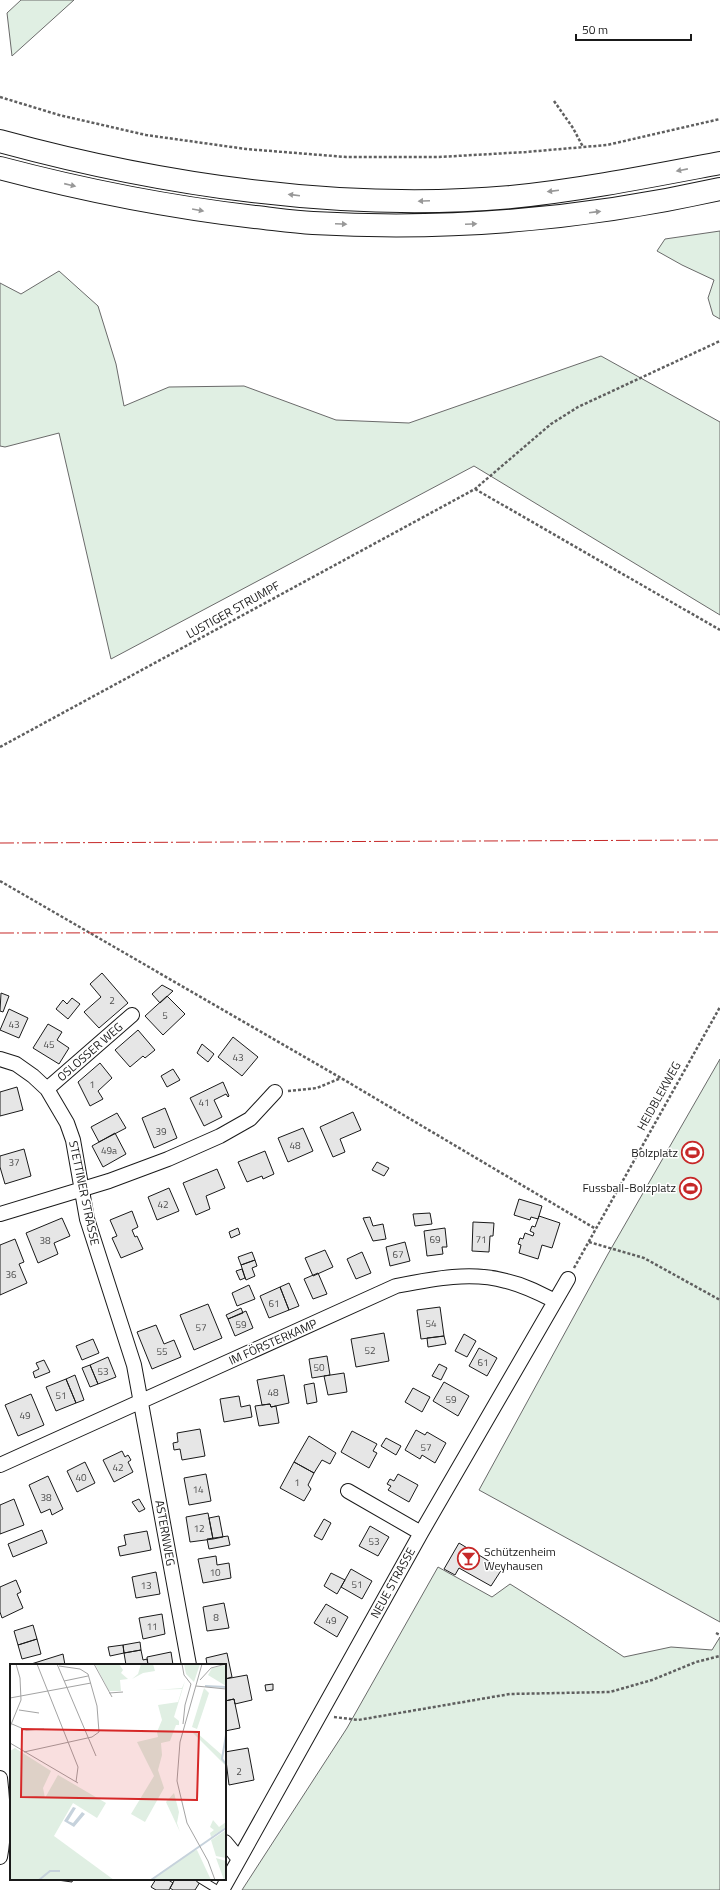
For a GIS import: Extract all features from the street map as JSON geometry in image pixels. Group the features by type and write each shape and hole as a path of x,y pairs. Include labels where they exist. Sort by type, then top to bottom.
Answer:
{"highway":[{"path":"0,141 109,168 207,184 313,197 402,202 511,197 613,184 720,163"},
{"path":"0,168 32,177 107,193 204,211 312,223 380,225 466,224 528,220 621,208 720,189"},
{"path":"0,174 32,177"}],"street":[{"name":"OSLOSSER WEG","path":"47,1089 132,1015"},
{"name":"STETTINER STRASSE","path":"0,1059 16,1064 33,1076 47,1089 64,1118 74,1140 87,1219 134,1365 142,1400"},
{"path":"0,1214 109,1181 168,1159 220,1136 250,1119 275,1092"},
{"name":"IM FÖRSTERKAMP","path":"0,1465 396,1286 436,1278 478,1277 506,1280 533,1290 554,1301"},
{"name":"NEUE STRASSE","path":"222,1890 421,1533 568,1278"},
{"name":"ASTERNWEG","path":"142,1400 189,1664"},
{"path":"348,1491 421,1533"},
{"path":"0,1778 3,1805 3,1843 0,1857"},
{"path":"226,1843 239,1859"}],"lane":[{"path":"202,1880 218,1890"}],"path":[{"path":"0,97 59,115 146,135 246,149 346,157 439,157 607,145 720,119"},
{"path":"554,101 573,128 583,147"},
{"name":"LUSTIGER STRUMPF","path":"0,747 475,489 551,424 578,407 720,342"},
{"path":"475,489 720,630"},
{"path":"0,880 341,1078 596,1229"},
{"name":"HEIDBLEKWEG","path":"568,1278 720,1007"},
{"path":"275,1092 317,1088 341,1078"},
{"path":"589,1242 644,1258 720,1300"},
{"path":"716,1633 720,1635"},
{"path":"319,1716 358,1720 510,1694 610,1692 652,1680 696,1662 720,1656"}],"green space":[{"path":"21,0 74,0 12,56 7,13"},
{"path":"720,231 720,319 713,315 708,298 714,280 657,251 665,239"},
{"path":"59,271 98,306 116,364 124,406 169,387 244,386 336,420 409,423 601,356 720,422 720,615 474,466 111,659 59,433 5,447 0,446 0,283 21,294"},
{"path":"720,1059 720,1622 479,1490 608,1254"},
{"path":"438,1567 492,1597 510,1584 624,1657 671,1647 712,1650 720,1637 720,1890 242,1890 347,1728"}],"building":[{"path":"102,973 128,1003 99,1028 84,1012 101,997 90,984"},
{"path":"162,985 173,991 160,1003 152,994"},
{"path":"1,993 9,996 3,1012 0,1011"},
{"path":"167,996 185,1014 163,1035 145,1016"},
{"path":"72,998 80,1004 68,1019 56,1009 63,1000 67,1004"},
{"path":"9,1009 28,1018 19,1038 0,1030"},
{"path":"48,1024 62,1032 57,1040 69,1048 59,1064 33,1048"},
{"path":"138,1030 155,1050 145,1058 143,1056 130,1067 115,1050"},
{"path":"233,1037 258,1057 242,1076 218,1057"},
{"path":"202,1044 214,1054 208,1062 197,1053"},
{"path":"100,1063 112,1078 98,1091 103,1099 90,1106 78,1082"},
{"path":"173,1069 180,1080 167,1087 161,1076"},
{"path":"223,1082 229,1096 228,1097 226,1094 214,1100 222,1117 204,1126 190,1098"},
{"path":"17,1087 23,1110 0,1116 0,1092"},
{"path":"165,1108 177,1138 154,1148 142,1118"},
{"path":"353,1112 361,1130 340,1139 345,1152 333,1157 320,1127"},
{"path":"117,1113 126,1128 99,1142 91,1127"},
{"path":"303,1128 313,1151 288,1162 278,1138"},
{"path":"115,1133 126,1154 103,1167 92,1146"},
{"path":"24,1149 31,1176 5,1184 0,1167 0,1156"},
{"path":"265,1151 274,1174 263,1179 262,1176 247,1182 238,1162"},
{"path":"377,1162 389,1168 384,1176 372,1170"},
{"path":"217,1169 225,1188 206,1196 210,1209 196,1215 183,1183"},
{"path":"169,1188 179,1211 157,1220 148,1197"},
{"path":"519,1199 542,1206 538,1219 531,1217 530,1220 514,1215"},
{"path":"132,1211 138,1227 132,1230 135,1237 137,1236 143,1249 121,1258 112,1238 117,1236 110,1220"},
{"path":"430,1213 432,1224 415,1226 413,1214"},
{"path":"539,1216 560,1223 552,1248 542,1245 538,1259 519,1253 521,1245 518,1244 520,1238 523,1239 525,1233 533,1236 534,1233 530,1231 532,1226 535,1227"},
{"path":"370,1217 373,1226 383,1224 386,1239 373,1241 363,1218"},
{"path":"62,1218 70,1236 54,1243 58,1254 38,1263 26,1233"},
{"path":"473,1222 494,1223 493,1236 490,1236 489,1252 472,1251"},
{"path":"238,1228 240,1234 231,1238 229,1232"},
{"path":"445,1228 447,1247 442,1247 443,1254 427,1256 424,1231"},
{"path":"15,1239 24,1262 19,1264 27,1283 0,1295 0,1245"},
{"path":"405,1242 410,1261 390,1266 386,1247"},
{"path":"325,1250 333,1267 313,1276 305,1258"},
{"path":"252,1252 255,1260 241,1265 238,1257"},
{"path":"362,1252 371,1273 356,1279 347,1259"},
{"path":"255,1260 257,1266 252,1268 255,1276 246,1280 241,1265"},
{"path":"242,1269 245,1278 240,1280 236,1271"},
{"path":"318,1273 327,1294 313,1299 304,1279"},
{"path":"289,1283 299,1306 289,1310 280,1287"},
{"path":"249,1285 255,1299 237,1306 232,1293"},
{"path":"280,1287 289,1310 269,1318 260,1296"},
{"path":"208,1304 222,1338 194,1350 180,1315"},
{"path":"440,1307 444,1336 421,1339 417,1310"},
{"path":"241,1308 243,1313 228,1319 226,1315"},
{"path":"246,1311 253,1328 235,1336 228,1319"},
{"path":"156,1325 164,1344 174,1340 181,1357 152,1369 137,1332"},
{"path":"384,1333 389,1361 356,1367 351,1339"},
{"path":"464,1334 476,1341 467,1357 455,1351"},
{"path":"444,1336 446,1344 428,1347 427,1338"},
{"path":"93,1339 99,1353 82,1360 76,1346"},
{"path":"479,1348 497,1358 487,1376 469,1366"},
{"path":"327,1356 330,1375 312,1378 309,1359"},
{"path":"108,1357 116,1377 98,1384 90,1365"},
{"path":"44,1360 50,1372 35,1378 33,1372 39,1369 36,1363"},
{"path":"439,1364 447,1368 441,1380 432,1376"},
{"path":"90,1365 98,1384 90,1387 82,1368"},
{"path":"344,1373 347,1392 328,1395 324,1376"},
{"path":"75,1375 84,1400 76,1403 66,1379"},
{"path":"284,1375 289,1403 271,1407 270,1404 262,1405 257,1380"},
{"path":"66,1379 76,1403 56,1411 46,1387"},
{"path":"444,1382 469,1396 458,1416 433,1401"},
{"path":"314,1383 317,1402 307,1404 304,1385"},
{"path":"413,1388 430,1397 422,1412 405,1402"},
{"path":"31,1394 44,1425 18,1436 5,1405"},
{"path":"239,1396 241,1407 250,1405 252,1417 224,1422 220,1399"},
{"path":"270,1404 271,1407 276,1406 279,1423 259,1426 255,1406"},
{"path":"200,1429 205,1456 182,1460 180,1449 174,1450 173,1443 178,1442 177,1433"},
{"path":"416,1430 425,1435 427,1432 446,1443 435,1463 422,1455 420,1459 405,1450"},
{"path":"352,1431 377,1444 373,1451 377,1453 369,1468 341,1452"},
{"path":"309,1436 336,1453 330,1464 322,1460 314,1473 294,1462"},
{"path":"386,1438 401,1446 396,1455 381,1446"},
{"path":"122,1451 125,1457 128,1455 131,1460 128,1462 133,1472 114,1482 103,1460"},
{"path":"85,1462 95,1483 77,1492 67,1471"},
{"path":"294,1462 314,1473 308,1485 311,1489 304,1501 280,1488"},
{"path":"206,1474 211,1501 189,1505 184,1478"},
{"path":"398,1474 418,1485 409,1502 388,1490 391,1486 387,1484 390,1479 394,1481"},
{"path":"48,1476 63,1509 52,1515 50,1509 41,1513 29,1485"},
{"path":"14,1499 24,1525 0,1534 0,1505"},
{"path":"139,1499 145,1509 139,1512 132,1502"},
{"path":"208,1513 213,1539 190,1542 186,1517"},
{"path":"219,1516 223,1537 213,1539 209,1518"},
{"path":"324,1519 331,1523 322,1540 314,1536"},
{"path":"370,1526 389,1537 378,1556 359,1546"},
{"path":"42,1530 47,1543 13,1557 8,1544"},
{"path":"147,1531 151,1550 120,1556 118,1547 126,1545 124,1535"},
{"path":"228,1536 230,1545 209,1549 207,1539"},
{"name":"Schützenheim Weyhausen","path":"459,1543 502,1569 491,1586 459,1568 455,1575 444,1569"},
{"path":"216,1556 217,1565 229,1563 231,1578 203,1583 198,1559"},
{"path":"351,1569 372,1581 362,1599 341,1587"},
{"path":"156,1572 160,1594 136,1598 132,1577"},
{"path":"331,1573 345,1580 337,1594 324,1586"},
{"path":"16,1580 21,1592 17,1594 23,1608 2,1618 0,1612 0,1587"},
{"path":"224,1603 229,1628 207,1631 203,1607"},
{"path":"326,1604 348,1617 337,1637 314,1623"},
{"path":"162,1614 165,1634 143,1639 139,1618"},
{"path":"33,1625 37,1639 18,1645 14,1631"},
{"path":"37,1639 41,1654 22,1659 18,1645"},
{"path":"140,1642 141,1650 124,1653 123,1645"},
{"path":"123,1645 124,1653 110,1656 108,1647"},
{"path":"141,1650 143,1660 147,1659 148,1664 126,1664 124,1653"},
{"path":"171,1652 173,1664 148,1664 147,1657"},
{"path":"227,1653 232,1677 226,1679 226,1664 207,1664 206,1658"},
{"path":"63,1654 65,1664 31,1664"},
{"path":"247,1675 252,1700 235,1704 234,1699 226,1701 226,1679"},
{"path":"273,1684 273,1690 266,1691 265,1685"},
{"path":"234,1699 240,1728 226,1731 226,1701"},
{"path":"248,1748 254,1780 229,1785 226,1752"},
{"path":"57,1880 73,1880 72,1882"},
{"path":"155,1880 168,1880 173,1883 169,1890 156,1890 151,1887"},
{"path":"174,1880 197,1880 200,1882 195,1890 173,1890 170,1888"}],"power":[{"path":"0,843 720,840"},
{"path":"0,933 720,932"}],"place":[{"name":"Bolzplatz","path":"693,1153"},
{"name":"Fussball-Bolzplatz","path":"691,1188"},
{"name":"Schützenheim Weyhausen","path":"468,1559"}]}
